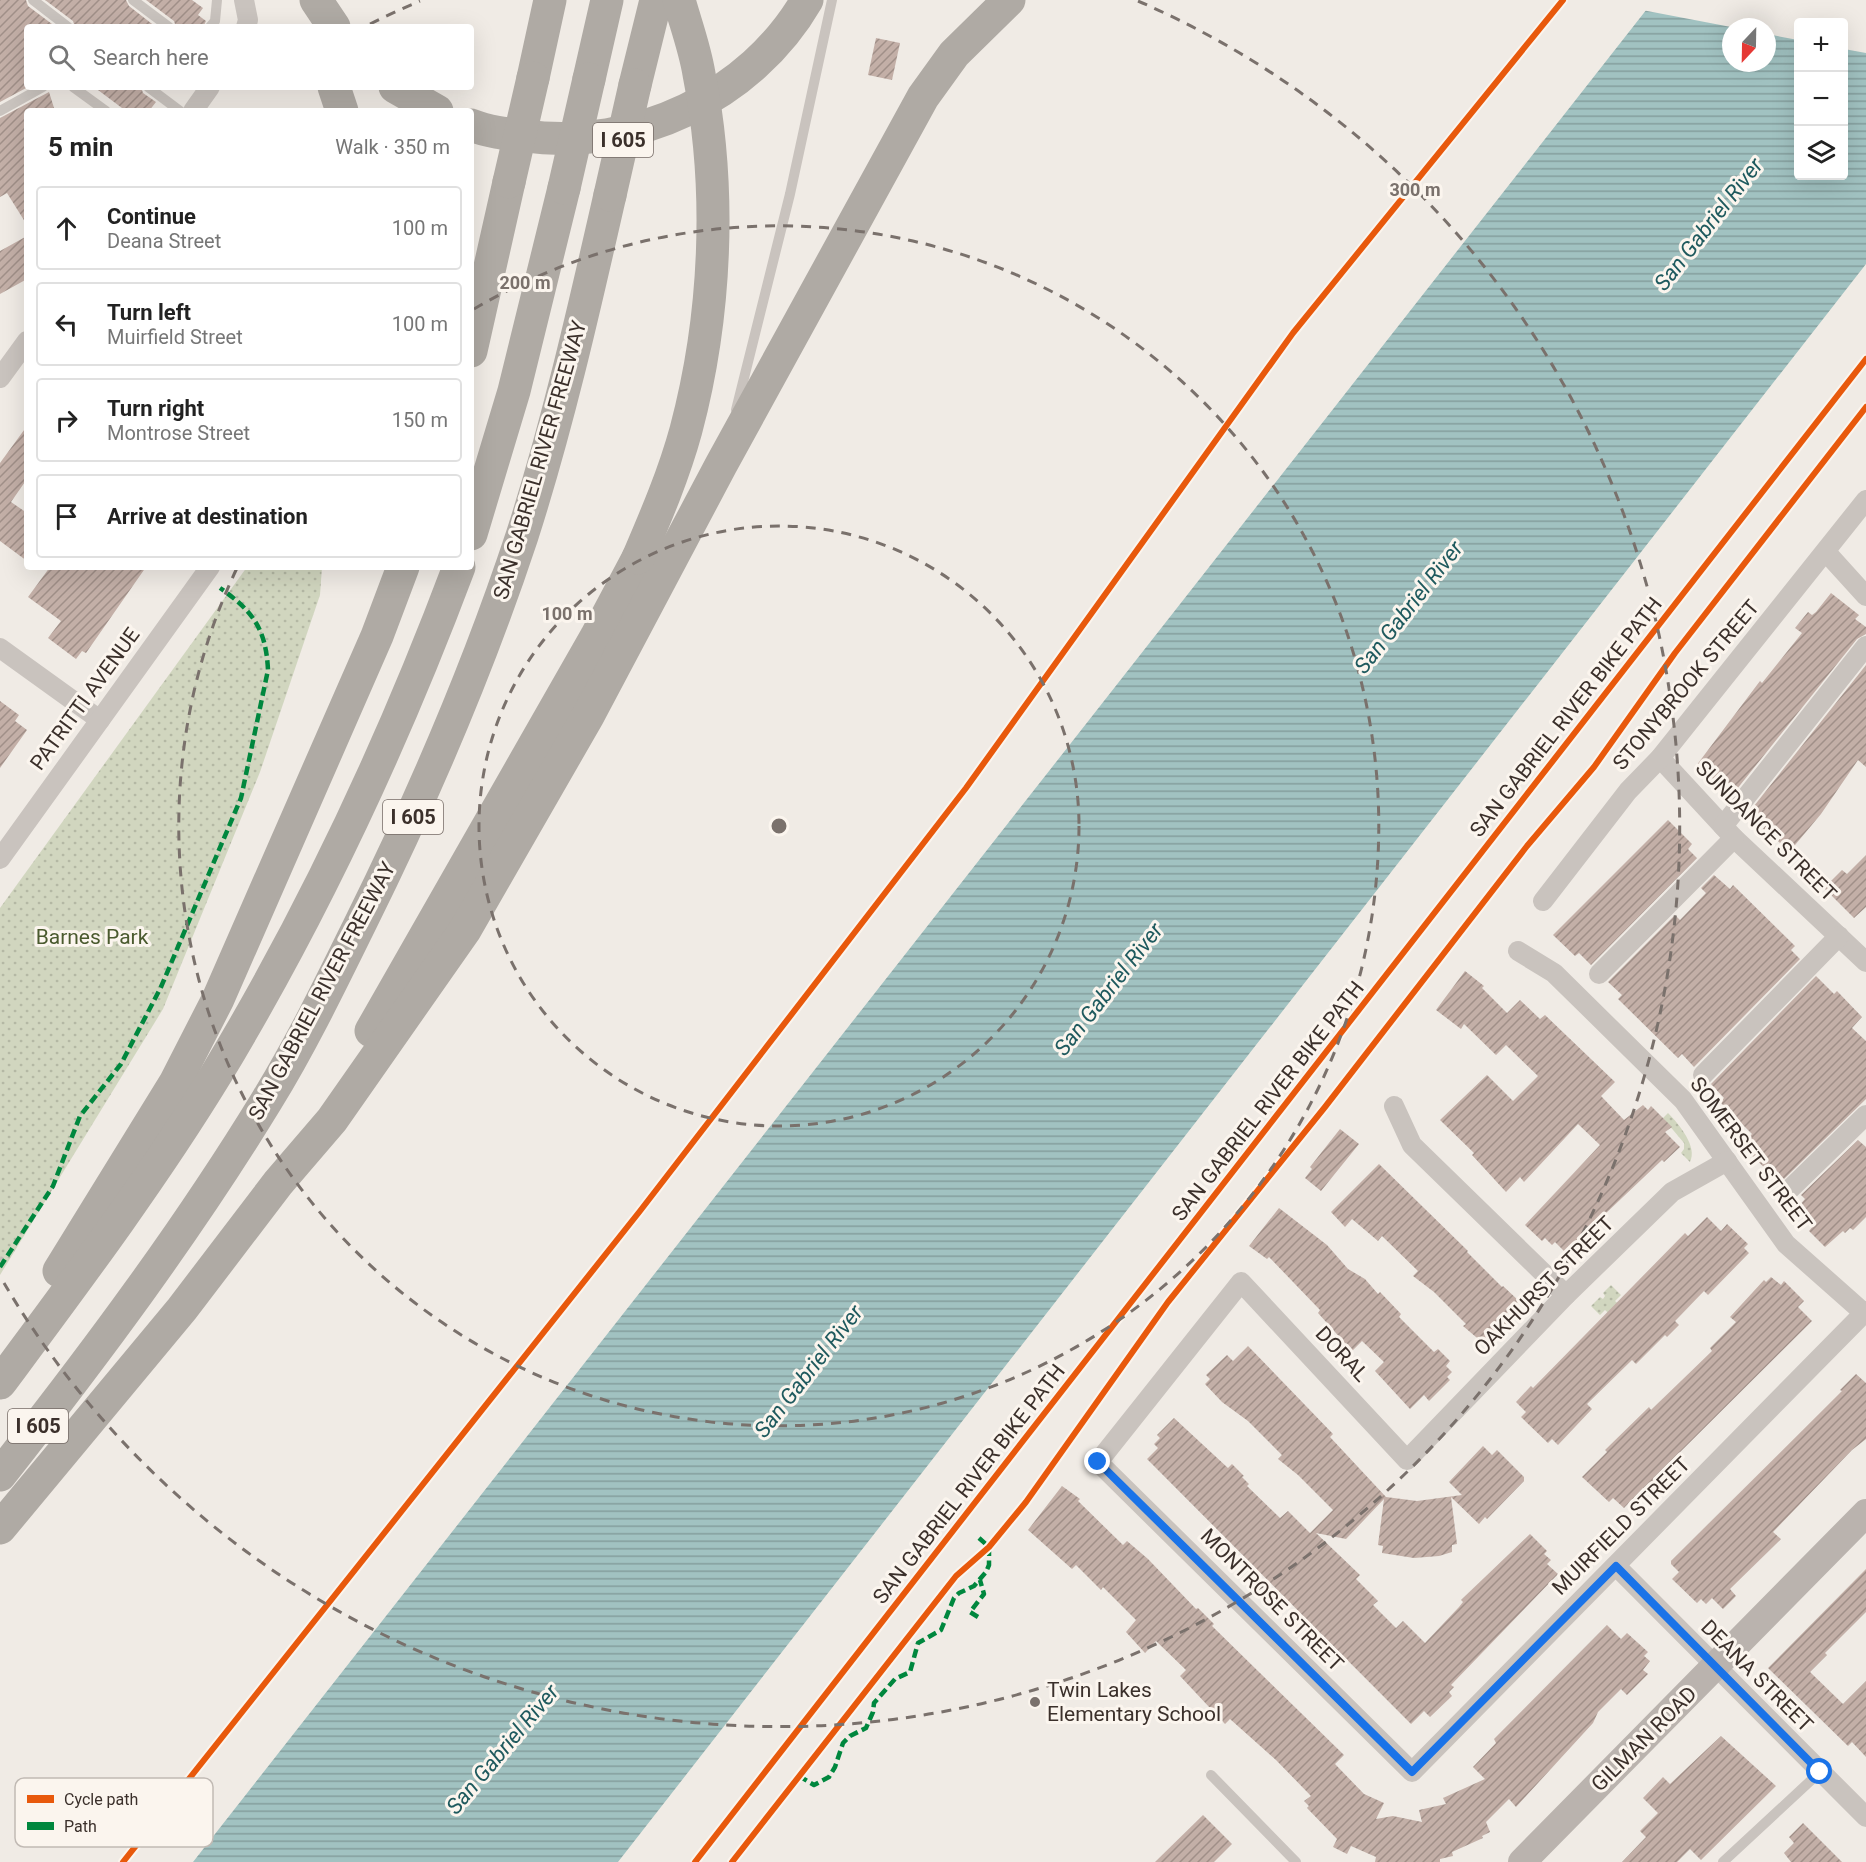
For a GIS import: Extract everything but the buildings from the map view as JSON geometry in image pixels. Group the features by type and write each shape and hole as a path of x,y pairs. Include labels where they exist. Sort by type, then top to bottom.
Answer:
{"highway":[{"path":"305,0 313,24"},
{"path":"316,0 332,24"},
{"path":"474,338 550,0"},
{"name":"SAN GABRIEL RIVER FREEWAY","path":"474,524 514,391 607,0"},
{"name":"SAN GABRIEL RIVER FREEWAY","path":"0,1475 172,1248 268,1098 336,973 411,822 470,681 522,535 570,366 657,0"},
{"path":"278,1183 393,995 590,648 638,558 686,431 708,309 712,254 708,142 699,73 679,0"},
{"path":"474,126 541,138 579,139 639,129 672,117 735,82 762,59 784,35 807,0"},
{"path":"0,1528 182,1309 278,1183 332,1120 439,969 487,895 588,716 721,465 923,97 954,54 1009,0"},
{"path":"335,90 341,108"},
{"path":"400,90 432,108"},
{"path":"331,737 360,643 377,570"},
{"path":"0,1364 175,1083 249,930 331,737 377,636 401,570"},
{"name":"I 605","path":"0,1383 116,1227 216,1074 285,955 362,803 421,667 458,570"}],"street":[{"path":"244,0 247,24"},
{"path":"195,108 208,90"},
{"path":"0,378 24,345"},
{"name":"STONYBROOK STREET","path":"1543,901 1628,791 1660,758 1866,500"},
{"path":"1826,552 1866,596"},
{"name":"PATRITTI AVENUE","path":"0,859 208,570"},
{"path":"1599,974 1729,832 1866,646"},
{"path":"0,648 100,720"},
{"name":"SUNDANCE STREET","path":"1660,758 1729,832 1839,936 1863,952"},
{"path":"1703,1075 1839,936"},
{"name":"SOMERSET STREET","path":"1518,951 1554,973 1683,1100 1786,1244 1865,1312"},
{"path":"1394,1106 1413,1145 1566,1295"},
{"path":"1790,1190 1866,1115"},
{"name":"OAKHURST STREET","path":"1407,1460 1566,1295 1672,1192 1727,1161"},
{"name":"DORAL","path":"1098,1462 1241,1282 1407,1460"},
{"name":"MUIRFIELD STREET","path":"1412,1772 1865,1312"},
{"name":"MONTROSE STREET","path":"1098,1462 1412,1772"},
{"name":"GILMAN ROAD","path":"1522,1862 1866,1513"},
{"name":"DEANA STREET","path":"1616,1566 1714,1668 1866,1817"}],"lane":[{"path":"33,0 64,24"},
{"path":"133,0 165,24"},
{"path":"212,24 217,0"},
{"path":"721,465 783,224 832,0"},
{"path":"0,111 38,90"},
{"path":"77,90 102,108"},
{"path":"152,90 176,108"},
{"path":"1723,1862 1820,1772"},
{"path":"1211,1775 1296,1862"}],"green space":[{"name":"Barnes Park","path":"245,570 322,570 320,595 260,772 163,1009 0,1275 0,908"},
{"path":"1668,1113 1682,1129 1689,1143 1692,1156 1690,1162 1681,1153 1684,1143 1663,1118"},
{"path":"1611,1285 1621,1295 1615,1301 1628,1312 1617,1321 1605,1310 1600,1315 1591,1306 1600,1297 1603,1299 1605,1296 1603,1293"}],"water":[{"name":"San Gabriel River","path":"1654,0 1866,0 1866,264 618,1862 193,1862 205,1847 213,1847 213,1837"}],"pier":[{"path":"1650,0 1866,0 1866,53 1848,50 1848,18 1794,18 1794,39 1776,36 1776,18 1722,18 1722,25 1642,10"}],"marked path":[{"path":"0,1267 53,1186 80,1116 121,1064 161,987 241,798 268,670 267,656 256,622 241,605 220,588"},
{"path":"799,1776 814,1785 829,1777 843,1743 850,1736 866,1728 874,1703 895,1679 910,1672 918,1643 941,1630 954,1598 974,1586 986,1572 989,1565 989,1547 979,1538"},
{"path":"978,1617 970,1612 984,1594 980,1580"}],"cycle path":[{"path":"190,1778 640,1211 966,788 1293,333 1563,0"},
{"name":"SAN GABRIEL RIVER BIKE PATH","path":"695,1862 1866,359"},
{"path":"732,1862 956,1576 989,1547 1026,1502 1168,1302 1325,1107 1527,846 1594,767 1675,653 1866,407"},
{"path":"123,1862 135,1847"}],"place":[{"name":"Twin Lakes Elementary School","path":"1035,1702"}],"route":[{"path":"1098,1462 1412,1772 1616,1566 1714,1668 1820,1772"}]}
